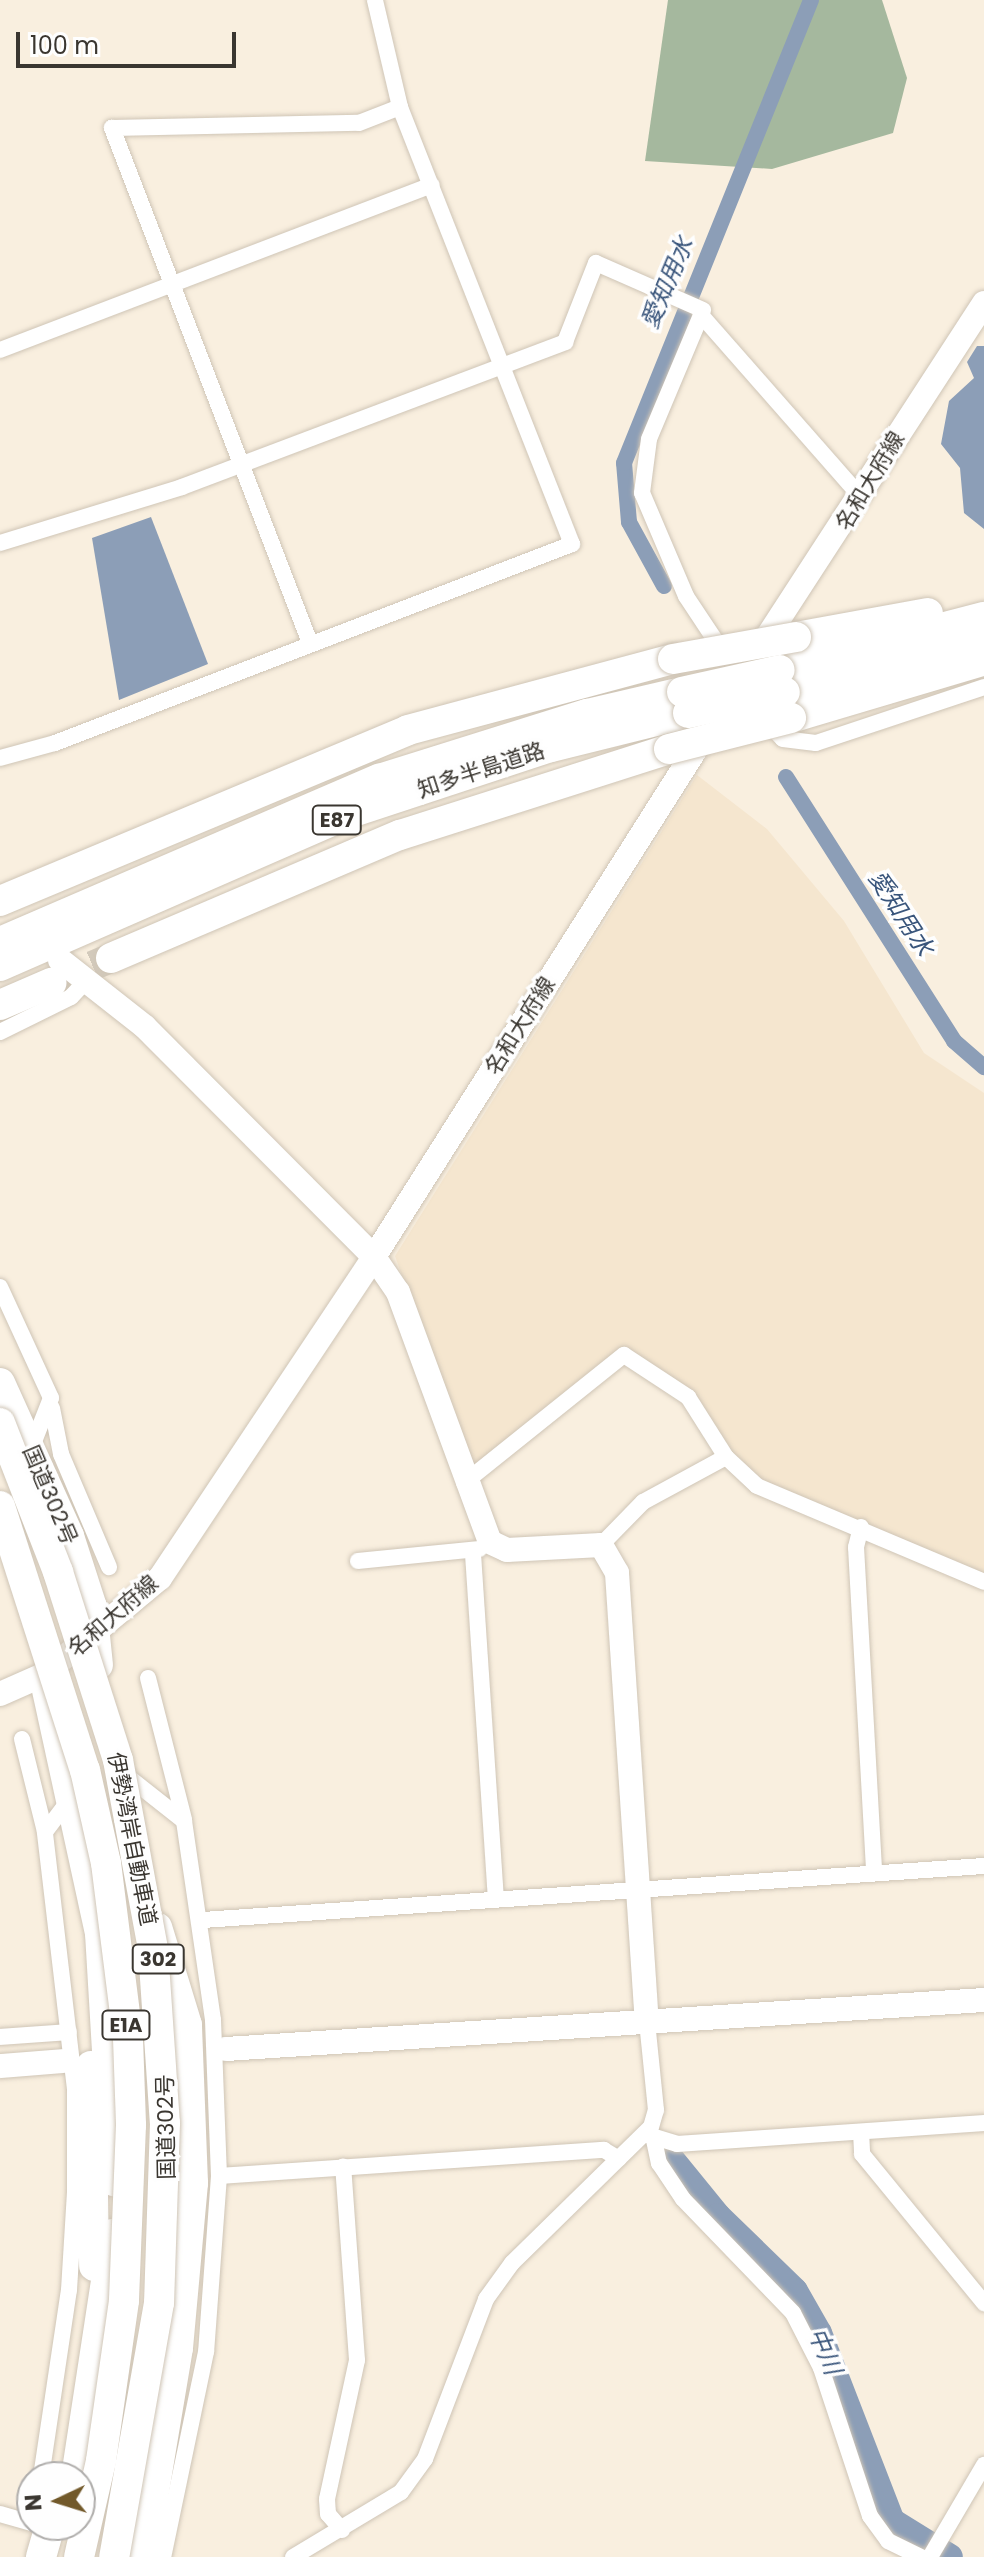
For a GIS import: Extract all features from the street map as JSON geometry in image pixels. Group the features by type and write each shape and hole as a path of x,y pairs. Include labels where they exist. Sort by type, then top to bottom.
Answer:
{"highway":[{"path":"0,901 408,730 673,659 984,599"},
{"name":"知多半島道路","path":"785,693 984,617"},
{"name":"知多半島道路","path":"0,942 379,779 587,714 785,693 984,640"},
{"path":"111,958 400,835 669,749 785,693 984,660"},
{"name":"知多半島道路","path":"0,966 353,812 685,702"},
{"path":"0,1005 56,972"},
{"name":"国道302号","path":"0,1383 31,1449 92,1607 91,1639 127,1776 157,1927 168,2144 162,2308 116,2557"},
{"name":"伊勢湾岸自動車道","path":"0,1423 58,1572 118,1760 153,1949 165,2123 159,2303 116,2557"},
{"name":"伊勢湾岸自動車道","path":"0,1506 85,1770 106,1863 128,2038 131,2140 124,2301 101,2461 79,2557"},
{"name":"302","path":"0,1551 43,1675 73,1794 100,1933 116,2143 113,2252 79,2461"},
{"path":"143,2557 178,2348 193,2183 187,2025 157,1927"},
{"path":"64,2461 90,2324 92,2140 89,2023 100,1933"}],"street":[{"path":"0,758 55,743 572,544 400,107 375,0"},
{"path":"310,643 112,128 359,123 400,107"},
{"path":"0,350 432,185"},
{"path":"0,543 241,463 565,342 596,263 700,309"},
{"name":"名和大府線","path":"0,1694 43,1675 91,1639 160,1578 374,1257 739,678 862,498 984,303"},
{"path":"862,498 701,315 649,439 642,493 686,596 770,727 801,745 984,687"},
{"path":"56,972 87,980 145,1027 374,1257 398,1292 464,1483 481,1548 496,1898"},
{"path":"0,1032 71,997 87,980"},
{"path":"0,1287 52,1408 61,1454 109,1567"},
{"path":"464,1483 624,1355 688,1397 726,1457 780,1499 861,1527 984,1582"},
{"path":"31,1449 52,1408"},
{"path":"358,1561 481,1548 507,1550 601,1545 643,1502 726,1457"},
{"path":"861,1527 856,1547 874,1873"},
{"path":"601,1545 617,1573 647,2022 656,2110 650,2137 659,2163 683,2199 793,2313 821,2368 862,2501 888,2541 921,2557"},
{"path":"148,1678 184,1821 203,1920 219,2176 206,2352 163,2557"},
{"path":"22,1739 45,1832 75,2089 69,2290 43,2461"},
{"path":"127,1776 184,1821"},
{"path":"45,1832 73,1794"},
{"path":"203,1920 984,1866"},
{"path":"226,2049 984,2000"},
{"path":"0,2037 69,2032"},
{"path":"0,2066 63,2061"},
{"path":"293,2557 401,2492 425,2459 486,2299 512,2263 619,2159 650,2137 677,2144 984,2123"},
{"path":"861,2132 862,2154 984,2303"},
{"path":"219,2176 604,2150 619,2159"},
{"path":"342,2530 328,2514 327,2499 357,2360 343,2167"},
{"path":"930,2557 984,2465"},
{"path":"882,2557 888,2541"}],"shaded area":[{"path":"697,775 767,829 844,921 924,1053 984,1093 984,1575 769,1486 732,1454 675,1380 622,1347 475,1468 468,1465 395,1256"}],"green space":[{"path":"668,0 882,0 907,78 893,133 772,169 645,161"}],"water":[{"path":"977,346 984,346 984,529 964,513 960,468 941,444 949,401 974,378 967,362"},
{"path":"151,517 208,664 119,700 92,538"}],"waterway":[{"name":"愛知用水","path":"664,586 629,522 624,463 811,0"},
{"name":"愛知用水","path":"786,777 954,1041 984,1067"},
{"name":"中川","path":"669,2156 718,2216 795,2291 819,2333 892,2521 950,2557"}],"tunnel":[{"path":"51,983 111,958"}]}
